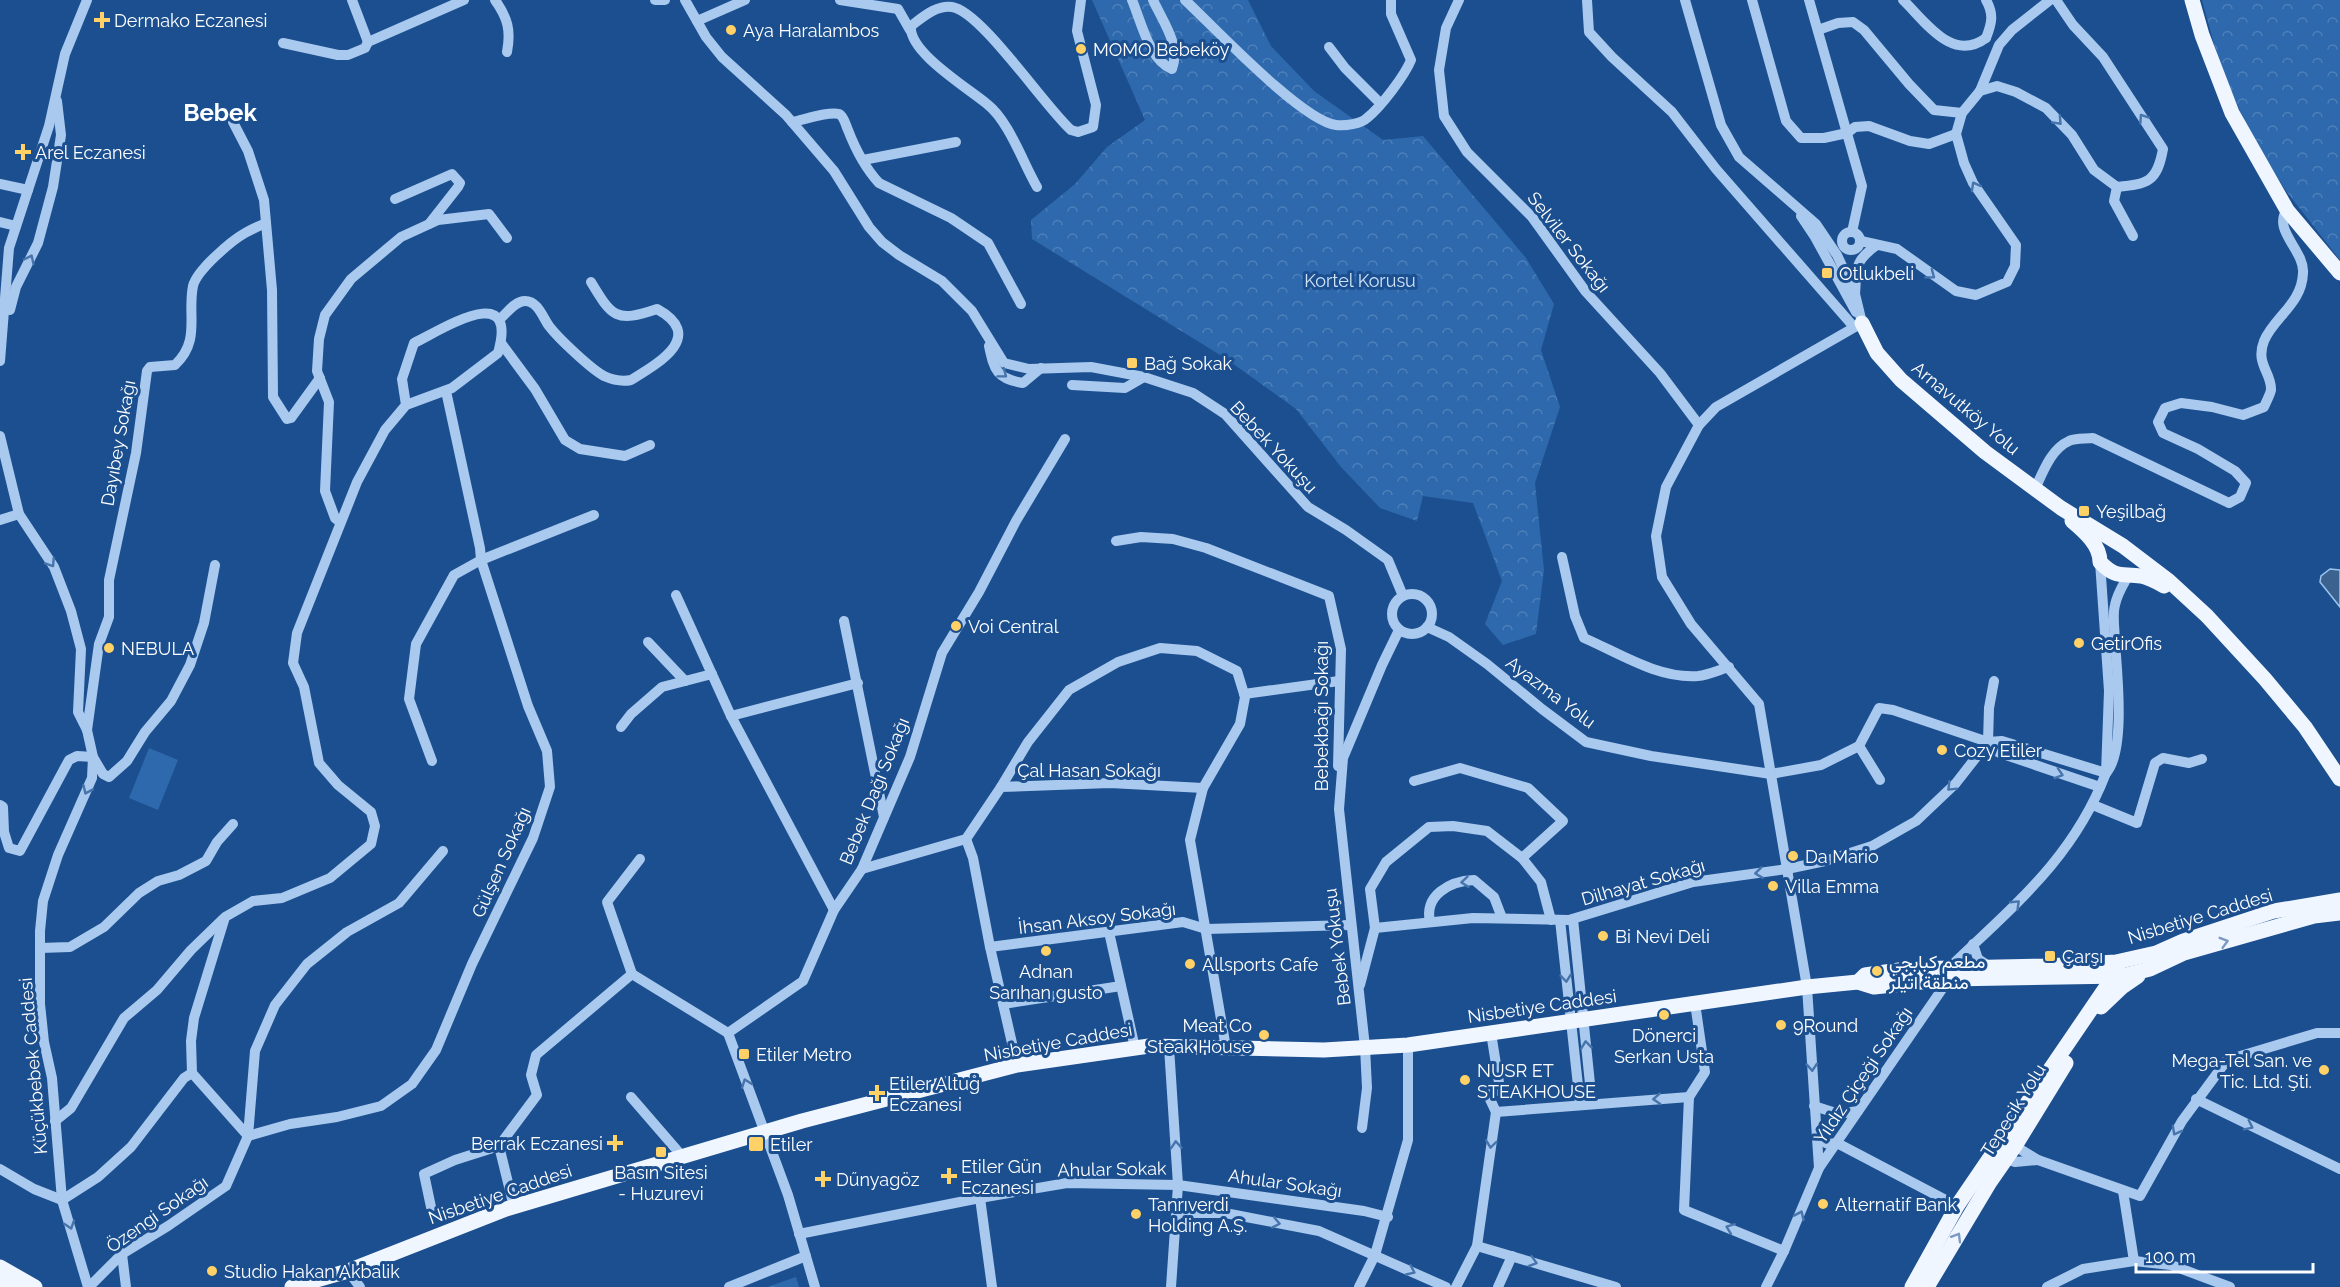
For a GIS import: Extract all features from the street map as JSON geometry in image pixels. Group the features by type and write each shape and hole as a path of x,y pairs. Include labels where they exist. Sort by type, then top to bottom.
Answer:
{"main road":[{"path":"2192,0 2202,35 2232,113 2287,210 2340,273"},
{"name":"Arnavutköy Yolu","path":"1858,325 1877,353 1901,380 1985,452 2061,508"},
{"path":"2061,508 2133,554 2169,581 2217,625 2304,727 2339,776"},
{"path":"2061,508 2066,516 2083,531 2109,571 2120,576 2140,576 2154,580 2186,597"},
{"path":"2100,558 2108,547 2118,544"},
{"path":"2128,576 2135,561 2133,554"},
{"name":"Nisbetiye Caddesi","path":"1949,974 1990,967 2099,964 2156,953 2183,941 2274,912 2340,900"},
{"name":"Nisbetiye Caddesi","path":"292,1287 348,1271 514,1207 764,1132 1017,1065 1135,1048 1324,1050 1408,1045 1807,987 1858,982 1865,975 1906,969 1949,974 2113,977 2150,969 2184,953 2314,916 2340,914"},
{"path":"2113,977 2122,968 2145,962 2156,953"},
{"name":"Tepecik Yolu","path":"1912,1287 1957,1206 2005,1148 2098,1010 2122,987 2150,969"},
{"path":"2094,976 2101,995"},
{"name":"Tepecik Yolu","path":"1927,1287 1971,1214 2005,1148 2113,977"},
{"path":"1957,1206 1971,1214"},
{"path":"0,1267 35,1287"},
{"path":"0,1281 18,1287"}],"street":[{"path":"4,334 9,248 56,94 65,54 87,0"},
{"path":"352,0 368,42"},
{"path":"283,43 338,56 348,55 365,48 368,42 464,0"},
{"path":"495,0 502,9 510,34 507,52"},
{"path":"655,0 665,0"},
{"path":"685,0 706,37 722,57 792,122 838,114 842,117 871,175 879,183 951,218 988,243 1021,304"},
{"path":"697,21 745,0"},
{"path":"840,0 898,9 919,46 929,58 990,106 1002,120 1037,188"},
{"path":"910,30 911,26 929,12 950,7 961,9 981,26 1060,120 1071,130 1088,130 1093,127 1096,105 1077,31 1081,0"},
{"path":"1132,0 1151,46 1164,66 1172,69 1176,60 1176,50 1153,0"},
{"path":"1185,0 1296,104 1318,119 1335,125 1348,125 1366,120 1406,72 1412,60 1391,14 1391,0"},
{"name":"Selviler Sokağı","path":"1458,0 1446,28 1439,69 1444,116 1467,152 1533,217 1586,292 1660,373 1699,425"},
{"path":"1587,0 1589,32 1612,57 1672,112 1716,169 1858,325"},
{"path":"1685,0 1721,125 1739,158 1816,224 1854,294"},
{"path":"1752,0 1786,121 1801,138 1824,138 1847,133 1855,126 1869,126 1910,141 1929,144 1956,134"},
{"path":"1809,0 1862,186 1848,234 1842,243 1845,249 1877,245 1898,249 1956,291 1976,295 2007,282 2015,266 2016,245 1973,183 1964,163 1956,134 1962,113 1980,91 1999,45 2012,30 2050,0"},
{"path":"1903,0 1934,32 1953,45 1976,45 1986,38 1992,24 1992,12 1986,0"},
{"path":"1980,91 1997,86 2016,92 2046,108 2072,135 2094,170 2117,187 2143,184 2159,169 2163,149 2103,57 2073,25 2056,0"},
{"path":"1818,30 1838,23 1852,22 1864,30 1934,110 1962,113"},
{"path":"1986,38 1999,45"},
{"path":"1329,47 1345,68 1380,103"},
{"path":"0,356 16,287 38,243 51,197 61,135 56,94"},
{"path":"232,122 248,151 264,200 272,290 273,397 287,419 291,418 320,378"},
{"name":"Bebek Yokuşu","path":"792,122 834,171 869,228 882,242 942,281 972,311 986,334 993,366 1003,377 1023,383 1041,368 1090,367 1144,377 1193,393 1225,414 1308,507 1388,560 1403,596"},
{"path":"863,160 956,142"},
{"path":"394,199 452,174 459,183 458,187 429,224"},
{"path":"0,184 28,190"},
{"path":"2117,187 2114,201 2133,236"},
{"path":"2035,489 2057,449 2070,440 2093,438 2229,503 2240,498 2246,483 2235,471 2198,449 2163,433 2158,422 2165,408 2181,404 2212,407 2243,415 2264,407 2271,389 2261,360 2264,340 2295,300 2304,273 2300,258 2282,221 2287,210"},
{"path":"340,522 335,518 325,491 329,402 317,370 319,339 325,315 351,279 401,237 438,220 489,214 507,238"},
{"path":"0,222 16,226"},
{"name":"Dayıbey Sokağı","path":"87,730 99,644 109,616 109,580 136,453 147,371 150,368 175,365 186,353 193,326 193,286 199,272 243,234 266,223"},
{"path":"1831,253 1848,234 1857,234 1858,246"},
{"path":"1858,325 1854,294 1858,265 1862,255 1877,245"},
{"path":"1831,253 1858,246"},
{"path":"1831,253 1858,325"},
{"path":"500,319 522,300 535,304 550,328 588,363 604,376 623,381 631,380 673,351 678,335 672,318 657,309 641,315 623,317 615,315 604,305 591,282"},
{"path":"56,1121 71,1108 124,1018 157,990 191,950 225,917 253,901 282,898 330,878 371,844 375,826 371,812 338,785 319,763 304,687 293,663 297,633 357,482 386,430 406,405 446,391 498,353 504,327 500,319 484,312 471,315 414,343 402,379 406,405"},
{"path":"1766,1287 1819,1168 1807,987 1759,704 1691,624 1662,577 1656,536 1666,487 1699,425 1716,407 1858,325"},
{"path":"501,343 535,389 565,440 580,450 625,456 650,445"},
{"path":"1072,385 1125,388 1144,377"},
{"name":"Gülşen Sokağı","path":"248,1136 290,1124 337,1117 381,1106 412,1084 436,1050 472,964 533,838 550,787 547,751 528,706 481,560 446,391"},
{"name":"Küçükbebek Caddesi","path":"0,436 19,514 54,567 72,611 81,649 78,712 87,730 93,757 92,778 58,855 43,901 40,948 42,1023 52,1078 62,1200 89,1287"},
{"name":"Bebek Dağı Sokağı","path":"728,1033 803,981 834,910 862,869 910,757 942,653 1065,439"},
{"path":"0,520 19,514"},
{"path":"432,761 410,699 416,644 454,575 481,560 594,514"},
{"name":"Bebekbağı Sokağı","path":"1116,541 1141,537 1173,539 1206,548 1329,596 1341,649 1337,729 1339,809"},
{"path":"1562,557 1575,616 1584,638 1641,664 1676,676 1700,676 1729,667"},
{"path":"1880,780 1859,747 1879,708 1893,710 1988,742 2002,741 2106,773 2109,691 2107,636 2100,589 2100,558"},
{"path":"0,805 3,807 3,832 9,848 20,851 69,760 77,756 93,757 103,774 110,777 127,761 145,732 171,701 190,665 204,624 215,565"},
{"name":"Yıldız Çiçeği Sokağı","path":"1819,1168 1949,974 1973,944 2047,873 2065,851 2093,805 2106,773 2112,767 2118,726 2119,695 2114,612 2120,589 2128,576"},
{"path":"1416,594 1429,604 1432,617 1427,627 1415,634 1399,630 1393,620 1393,606 1403,596 1416,594"},
{"path":"676,595 731,716 834,910"},
{"path":"844,621 884,817"},
{"name":"Ayazma Yolu","path":"1427,627 1449,637 1487,664 1586,742 1674,760 1772,774 1821,765 1859,747"},
{"name":"Bebek Yokuşu","path":"1362,1128 1367,1088 1365,1047 1339,809 1343,758 1399,630"},
{"path":"648,642 685,681"},
{"path":"1001,787 1028,742 1069,690 1118,662 1160,648 1197,651 1237,671 1244,694 1240,724 1203,788 1190,840 1226,1048"},
{"path":"621,727 662,687 712,674"},
{"path":"1244,694 1339,681"},
{"path":"1994,681 1989,708 1988,742 1992,749 2100,787"},
{"path":"731,716 858,683"},
{"name":"Dilhayat Sokağı","path":"1375,928 1473,918 1563,920 1693,882 1787,869 1825,861 1872,846 1916,821 1956,783 1988,742"},
{"path":"2093,805 2137,823 2155,763 2163,758 2189,763 2202,759"},
{"path":"1414,781 1460,768 1528,788 1563,821 1522,858"},
{"name":"Çal Hasan Sokağı","path":"966,839 1001,787 1110,783 1203,788"},
{"path":"40,948 70,947 104,927 139,893 158,881 179,875 206,861 217,842 232,824"},
{"path":"1358,992 1375,928 1370,889 1386,862 1429,827 1454,826 1487,831 1522,858 1541,882 1563,920 1577,1021 1592,1103"},
{"path":"862,869 966,839 973,858 990,947 1017,1065"},
{"name":"Özengi Sokağı","path":"89,1287 122,1254 226,1186 248,1136 255,1051 275,1005 307,964 347,932 399,903 443,851"},
{"path":"640,859 607,902 632,974 728,1033 788,1195 815,1287"},
{"path":"1430,922 1428,913 1433,900 1446,885 1462,880 1474,880 1494,897 1502,918"},
{"path":"225,917 194,1018 191,1041 192,1073 248,1136"},
{"name":"İhsan Aksoy Sokağı","path":"990,947 1183,922 1206,929 1350,926"},
{"path":"1109,932 1135,1048"},
{"path":"1973,944 1978,959 1990,967"},
{"path":"431,1208 424,1174 499,1146 537,1095 531,1075 536,1056 632,974"},
{"path":"1004,1005 1121,986"},
{"path":"1695,1004 1705,1072 1689,1096 1684,1210 1784,1251"},
{"path":"1577,1021 1580,1104"},
{"path":"1456,1287 1477,1246 1496,1112 1488,1095 1500,1089 1491,1033"},
{"path":"2005,1148 2015,1162 2038,1160 2140,1196 2182,1121 2227,1059 2317,1033 2340,1033"},
{"path":"1359,1287 1376,1255 1408,1140 1408,1045"},
{"path":"1170,1047 1178,1185 1172,1287"},
{"path":"0,1169 34,1189 62,1200 98,1177 131,1147 184,1077 192,1073"},
{"path":"1496,1112 1689,1096"},
{"path":"631,1097 682,1156"},
{"path":"2196,1099 2340,1169"},
{"path":"1814,1106 1839,1114 1858,1111"},
{"path":"1817,1139 1828,1144 1837,1143 1957,1206"},
{"path":"499,1146 514,1207"},
{"name":"Ahular Sokak","path":"799,1234 980,1198 1067,1184 1178,1185"},
{"name":"Ahular Sokağı","path":"1178,1185 1364,1211 1388,1217"},
{"path":"2123,1191 2134,1261"},
{"path":"980,1198 992,1287"},
{"path":"1177,1213 1225,1213 1319,1231 1446,1287"},
{"path":"1477,1246 1616,1287"},
{"path":"122,1254 126,1287"},
{"path":"729,1287 806,1256"},
{"path":"1498,1287 1512,1256"},
{"path":"2047,1287 2083,1269 2134,1261 2171,1265 2216,1284 2230,1287"},
{"path":"348,1271 360,1287"}],"green space":[{"name":"Kortel Korusu","path":"1092,0 1248,0 1271,46 1314,91 1383,140 1423,136 1526,258 1554,304 1541,350 1560,407 1535,483 1544,570 1536,634 1503,645 1485,624 1502,581 1473,503 1423,496 1417,521 1380,508 1341,467 1296,409 1225,358 1032,239 1031,220 1075,184 1107,147 1145,120"},
{"path":"2202,0 2340,0 2340,260 2286,191 2254,140 2222,73"},
{"path":"149,748 178,760 158,810 129,798"},
{"path":"796,1277 799,1287 767,1287"}],"shaded area":[{"path":"2330,569 2340,570 2340,607 2320,582 2321,576"}],"place":[{"name":"Dermako Eczanesi","path":"102,20"},
{"name":"Aya Haralambos","path":"731,30"},
{"name":"MOMO Bebeköy","path":"1081,49"},
{"name":"Arel Eczanesi","path":"23,152"},
{"name":"Otlukbeli","path":"1827,273"},
{"name":"Bağ Sokak","path":"1132,363"},
{"name":"Yeşilbağ","path":"2084,511"},
{"name":"Voi Central","path":"956,626"},
{"name":"GetirOfis","path":"2079,643"},
{"name":"NEBULA","path":"109,648"},
{"name":"Cozy Etiler","path":"1942,750"},
{"name":"Da Mario","path":"1793,856"},
{"name":"Villa Emma","path":"1773,886"},
{"name":"Bi Nevi Deli","path":"1603,936"},
{"name":"Adnan Sarıhan gusto","path":"1046,951"},
{"name":"Çarşı","path":"2050,956"},
{"name":"Allsports Cafe","path":"1190,964"},
{"name":"مطعم كبابجي منطقة اتيلر","path":"1877,971"},
{"name":"Dönerci Serkan Usta","path":"1664,1015"},
{"name":"9Round","path":"1781,1025"},
{"name":"Meat Co Steak House","path":"1264,1035"},
{"name":"Etiler Metro","path":"744,1054"},
{"name":"Mega-Tel San. ve Tic. Ltd. Şti.","path":"2324,1070"},
{"name":"NUSR ET STEAKHOUSE","path":"1465,1080"},
{"name":"Etiler Altuğ Eczanesi","path":"877,1093"},
{"name":"Berrak Eczanesi","path":"615,1143"},
{"name":"Etiler","path":"756,1144"},
{"name":"Basın Sitesi - Huzurevi","path":"661,1152"},
{"name":"Etiler Gün Eczanesi","path":"949,1176"},
{"name":"Dűnyagöz","path":"823,1179"},
{"name":"Alternatif Bank","path":"1823,1204"},
{"name":"Tanrıverdi Holding A.Ş.","path":"1136,1214"},
{"name":"Studio Hakan Akbalik","path":"212,1271"}],"district":[{"name":"Bebek","path":"220,112"}]}
